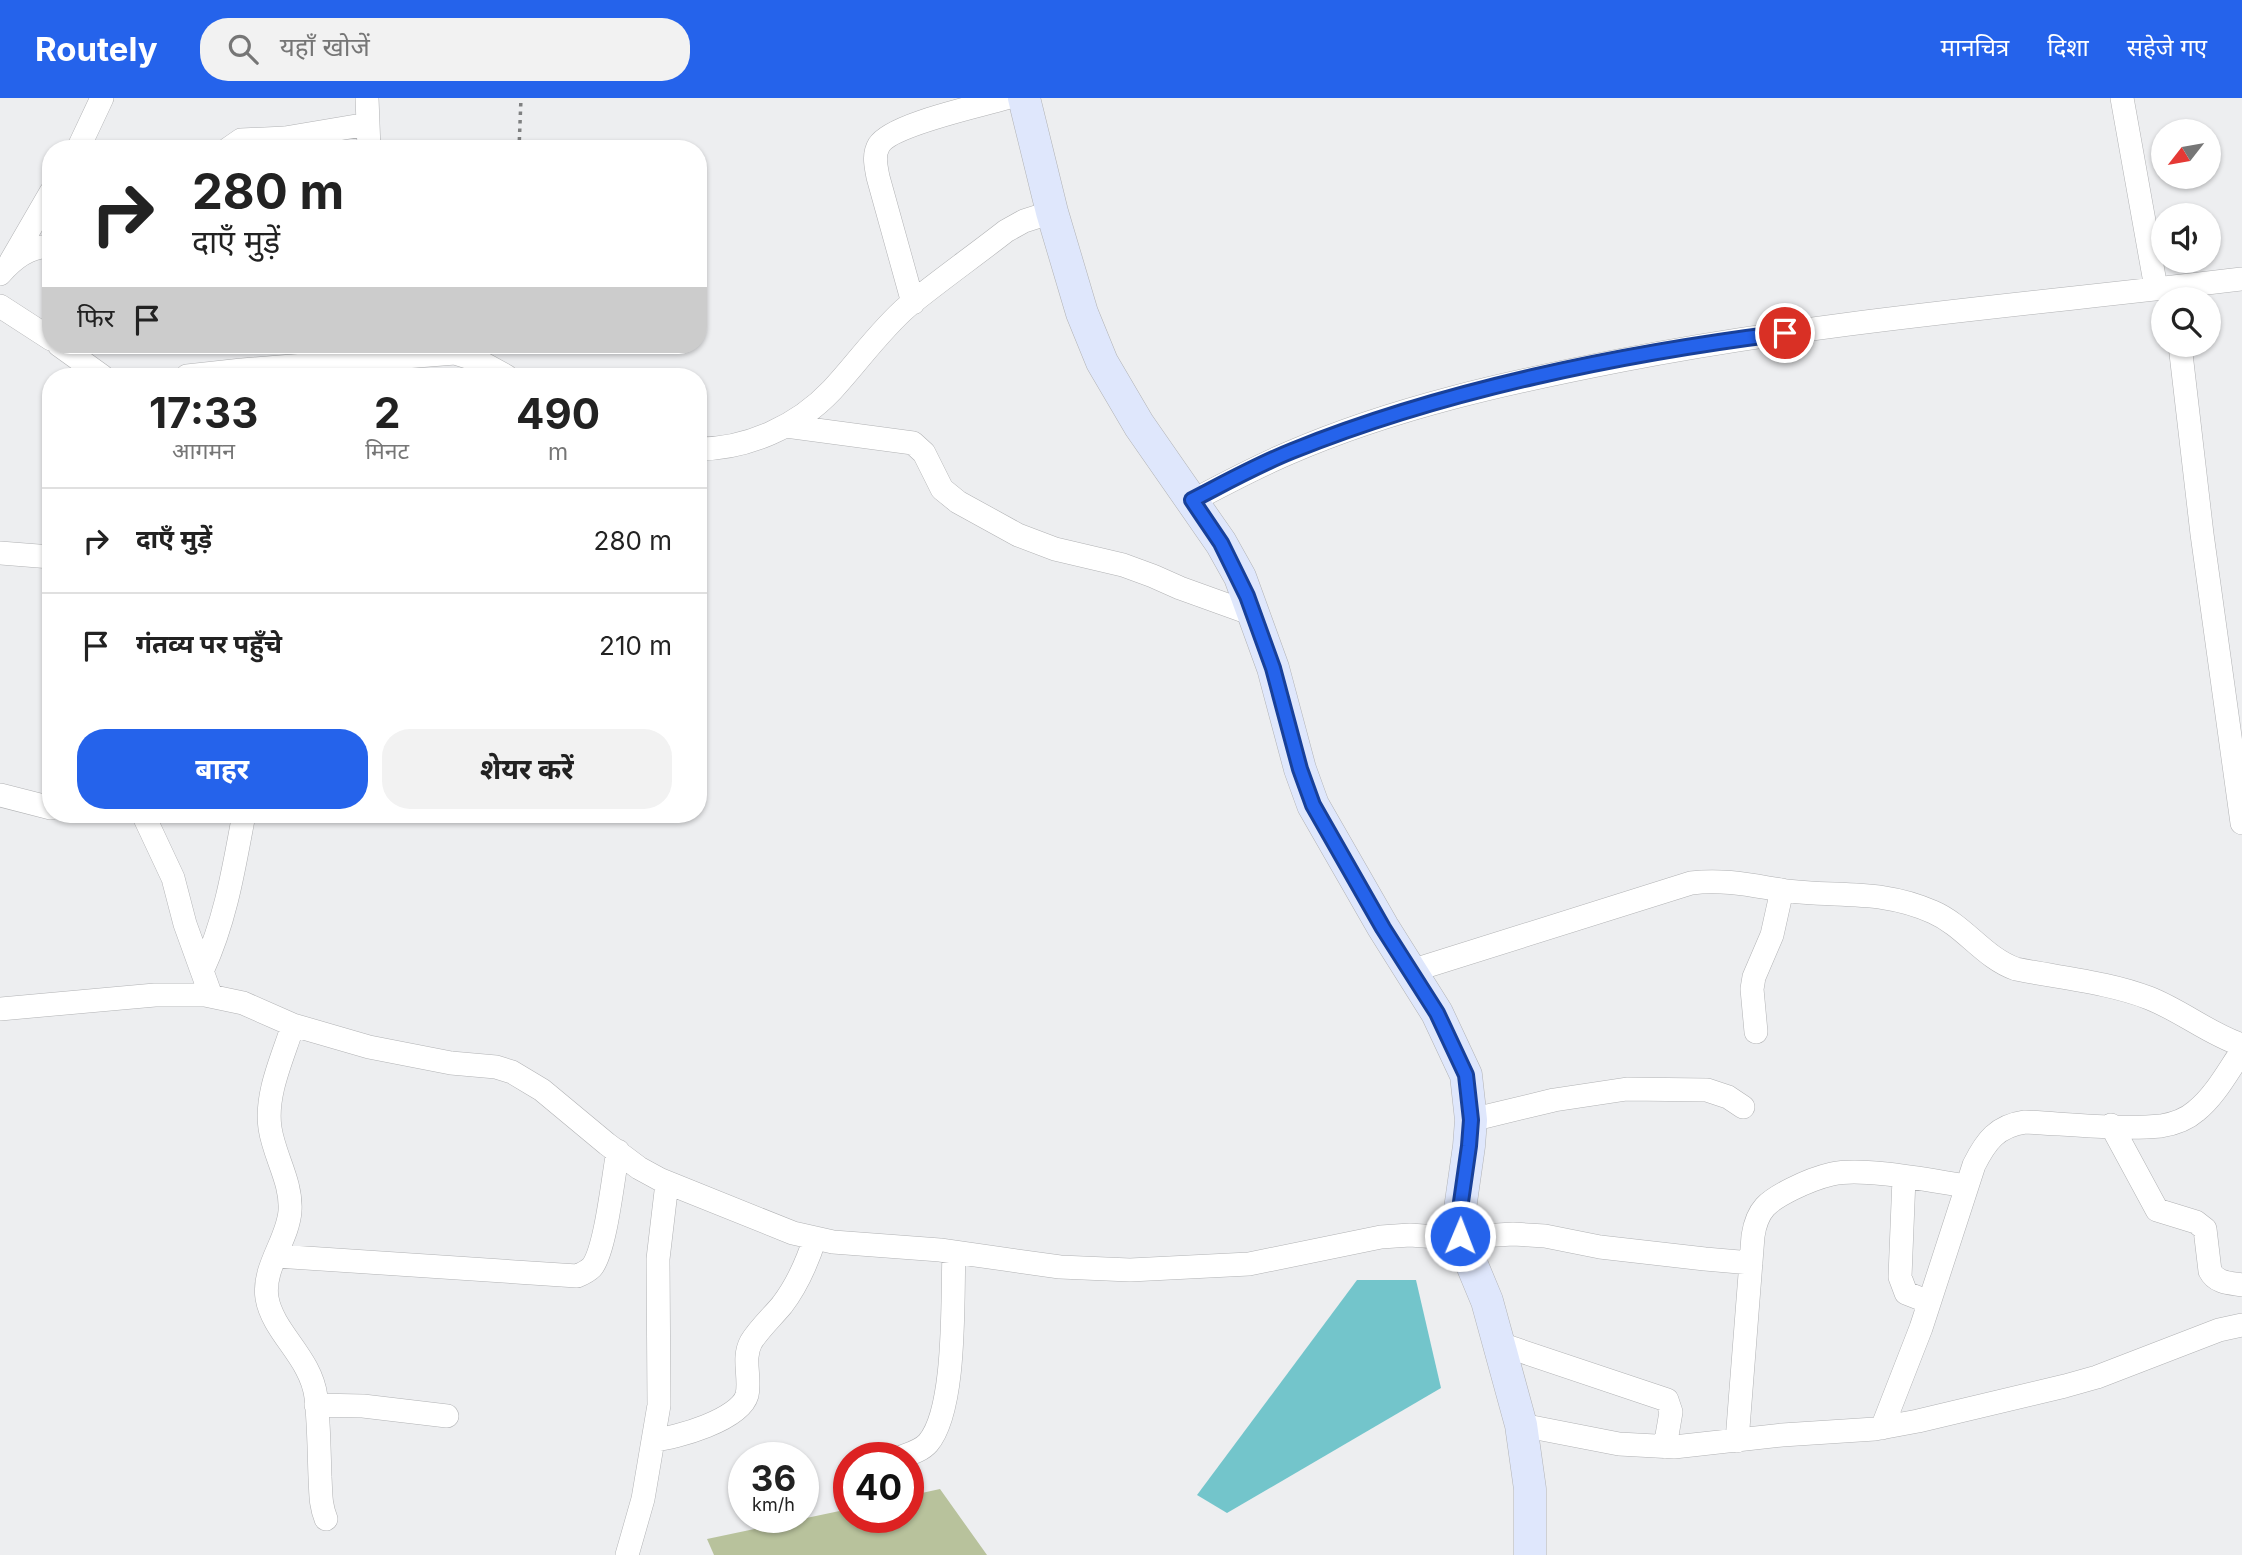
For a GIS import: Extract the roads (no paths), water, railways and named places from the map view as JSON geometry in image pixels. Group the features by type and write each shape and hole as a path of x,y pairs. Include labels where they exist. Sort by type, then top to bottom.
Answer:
{"street":[{"path":"82,140 103,98"},
{"path":"367,98 369,140"},
{"path":"913,303 878,177 875,157 880,144 903,128 1006,98"},
{"path":"1024,98 1052,212 1082,313 1102,362 1139,425 1192,500 1233,565 1255,615 1273,668 1300,769 1313,805 1383,928 1437,1013 1466,1075 1471,1120 1459,1216 1460,1236 1488,1301 1521,1425 1530,1489 1530,1555"},
{"path":"2122,98 2167,287"},
{"path":"241,140 285,138 368,124"},
{"path":"6,267 42,207"},
{"path":"707,449 738,445 786,426 830,391 893,321 913,303 1006,231 1024,221 1052,212"},
{"path":"6,267 31,249 42,248"},
{"path":"2196,287 2242,279"},
{"path":"1192,500 1292,451 1372,422 1488,389 1584,367 1715,342 2151,294"},
{"path":"0,306 42,333"},
{"path":"71,354 91,368"},
{"path":"262,368 404,354"},
{"path":"465,354 492,368"},
{"path":"2181,357 2202,534 2242,822"},
{"path":"786,426 913,443 924,453 942,489 958,502 1018,535 1055,549 1143,572 1255,615"},
{"path":"0,553 42,556"},
{"path":"0,795 42,806"},
{"path":"147,823 173,878 185,924 212,996"},
{"path":"203,969 214,946 234,877 243,823"},
{"path":"1411,971 1691,883 1728,881 1782,890 1889,897 1911,904 1952,922 2001,964 2016,970 2130,991 2153,999 2219,1036 2242,1045"},
{"path":"1756,1032 1752,989 1754,977 1772,935 1782,890"},
{"path":"0,1009 155,995 212,996 243,1003 293,1025 378,1049 451,1063 496,1067 512,1072 542,1090 639,1168 667,1183 766,1223 833,1242 954,1252 1042,1265 1104,1270 1202,1268 1273,1261 1381,1237 1513,1234 1545,1236 1600,1247 1751,1263"},
{"path":"293,1025 269,1108 269,1128 290,1197 290,1210 287,1228 268,1283 267,1296 281,1327 313,1382 320,1499 327,1519"},
{"path":"1882,1428 1929,1302 1974,1165 1986,1143 1997,1132 2011,1124 2025,1122 2162,1126 2179,1121 2206,1102 2242,1051"},
{"path":"1471,1120 1554,1100 1627,1089 1707,1090 1728,1097 1743,1107"},
{"path":"2111,1125 2157,1210 2206,1229 2210,1271 2213,1277 2221,1282 2242,1285"},
{"path":"276,1256 577,1276 591,1269 596,1259 618,1151"},
{"path":"1737,1441 1751,1263 1756,1220 1764,1207 1778,1196 1834,1173 1863,1172 1967,1186"},
{"path":"1904,1178 1900,1277 1906,1293 1929,1302"},
{"path":"627,1555 643,1499 659,1405 658,1259 667,1183"},
{"path":"654,1440 682,1436 701,1429 743,1403 747,1395 746,1367 751,1344 800,1278 815,1238"},
{"path":"924,1446 939,1422 948,1383 954,1252"},
{"path":"1521,1425 1619,1444 1665,1447 1882,1428 2097,1377 2219,1330 2242,1325"},
{"path":"1500,1344 1667,1400 1671,1412 1665,1447"},
{"path":"316,1405 363,1406 447,1416"}],"water":[{"path":"1357,1280 1416,1280 1441,1388 1227,1513 1197,1495"}]}
